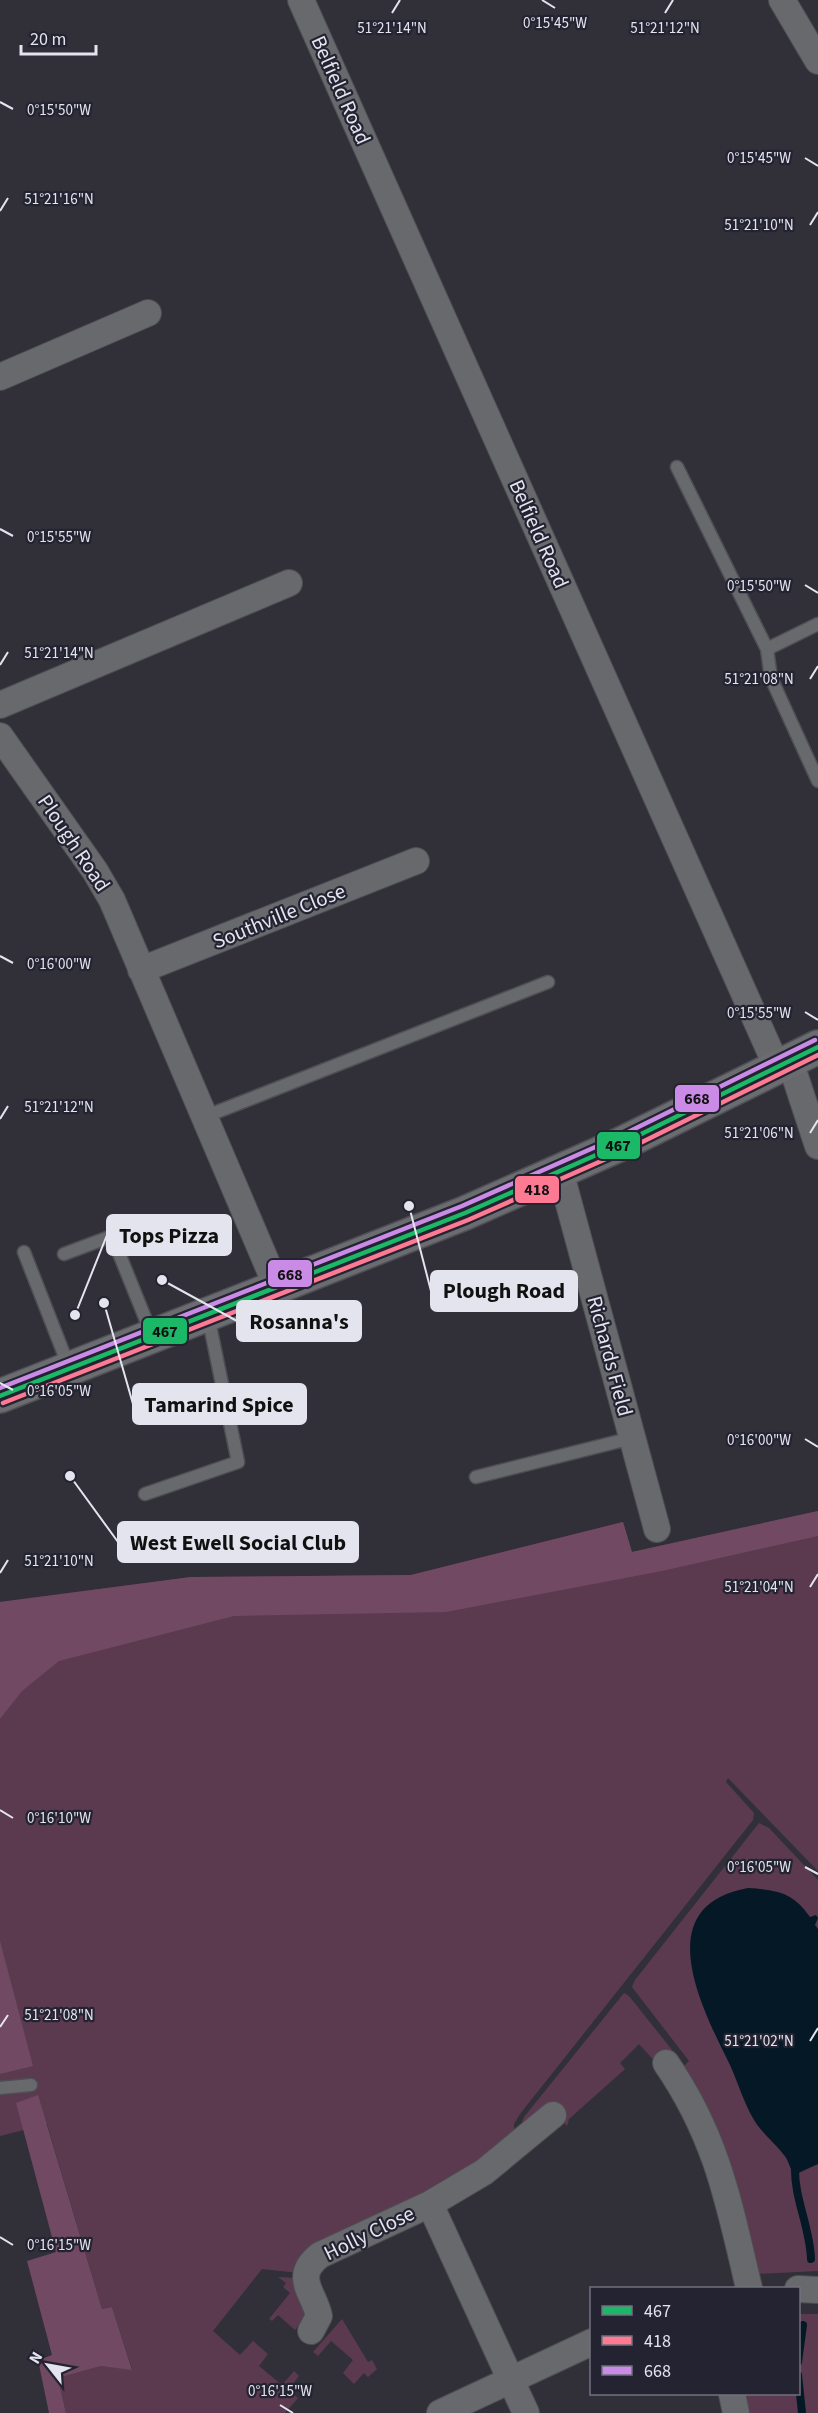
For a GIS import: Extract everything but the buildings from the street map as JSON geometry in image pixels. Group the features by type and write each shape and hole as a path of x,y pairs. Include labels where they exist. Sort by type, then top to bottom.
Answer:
{"main road":[{"path":"0,1396 465,1213 560,1171 795,1059"}],"street":[{"name":"Belfield Road","path":"301,0 795,1059 818,1146"},
{"path":"782,0 818,61"},
{"path":"0,377 148,313"},
{"path":"0,705 289,583"},
{"name":"Plough Road","path":"0,736 96,871 112,900 276,1287"},
{"name":"Southville Close","path":"141,970 416,861"},
{"name":"Richards Field","path":"560,1171 657,1529"},
{"path":"666,2063 688,2097 710,2140 725,2187 749,2287"},
{"name":"Holly Close","path":"311,2331 319,2316 306,2285 311,2263 320,2255 430,2204 484,2172 553,2115"},
{"name":"Holly Close","path":"430,2204 526,2413"},
{"path":"800,2289 818,2290"},
{"path":"440,2413 590,2342"},
{"path":"732,2395 736,2413"}],"lane":[{"path":"677,467 767,649 771,678 818,781"},
{"path":"767,649 818,624"},
{"path":"204,1117 548,982"},
{"path":"64,1254 112,1236 153,1336"},
{"path":"24,1252 70,1369"},
{"path":"145,1494 238,1462 207,1315"},
{"name":"Richards Field","path":"476,1477 632,1438"},
{"path":"0,2088 31,2085"}],"shaded area":[{"path":"818,1511 818,1871 728,1778 726,1782 754,1813 753,1820 520,2114 514,2124 514,2132 492,2154 299,2273 262,2269 213,2331 240,2355 253,2341 268,2354 259,2366 282,2385 294,2371 299,2376 288,2390 298,2398 285,2413 66,2413 58,2378 101,2366 132,2369 112,2307 102,2309 47,2124 0,2136 0,1602 191,1577 411,1575 623,1522 632,1552"},
{"path":"818,1511 818,1536 662,1571 446,1612 234,1616 59,1661 22,1691 0,1719 0,1602 191,1577 411,1575 623,1522 632,1552"},
{"path":"759,1823 769,1828 818,1880 818,2271 756,2274 742,2202 729,2163 681,2069 689,2061 632,1987 635,1980"},
{"path":"0,1941 33,2066 0,2074"},
{"path":"624,1993 629,1996 680,2060 676,2065 660,2067 639,2044 620,2063 625,2069 569,2119 567,2126 550,2108 520,2127 524,2117"},
{"path":"38,2095 102,2309 112,2307 132,2370 101,2366 58,2378 66,2413 49,2413 38,2360 52,2355 27,2261 56,2252 16,2103"},
{"path":"278,2277 298,2278 303,2293 306,2305 304,2316 295,2330 278,2315 272,2321 269,2319 290,2293 283,2287 286,2283"},
{"path":"800,2314 818,2314 818,2413 744,2413 740,2395 800,2395"},
{"path":"342,2319 368,2362 372,2360 377,2369 368,2377 364,2373 354,2384 343,2373 353,2360 331,2341 318,2356 313,2352"}],"water":[{"path":"748,1888 776,1891 791,1897 810,1917 816,1915 818,1918 815,1925 818,1929 818,2164 794,2175 786,2157 757,2125 747,2107 707,2016 697,1989 691,1962 691,1937 699,1915 717,1898"}],"waterway":[{"path":"795,2167 795,2179 811,2259"},
{"path":"800,2347 803,2325"},
{"path":"800,2394 802,2413"}],"transit line":[{"name":"668","path":"0,1388 462,1206 618,1137 815,1040"},
{"name":"467","path":"0,1396 465,1213 621,1144 818,1047"},
{"name":"418","path":"3,1403 468,1220 624,1151 818,1055"}],"place":[{"name":"Plough Road","path":"409,1206"},
{"name":"Rosanna's","path":"162,1280"},
{"name":"Tamarind Spice","path":"104,1303"},
{"name":"Tops Pizza","path":"75,1315"},
{"name":"West Ewell Social Club","path":"70,1476"}]}
